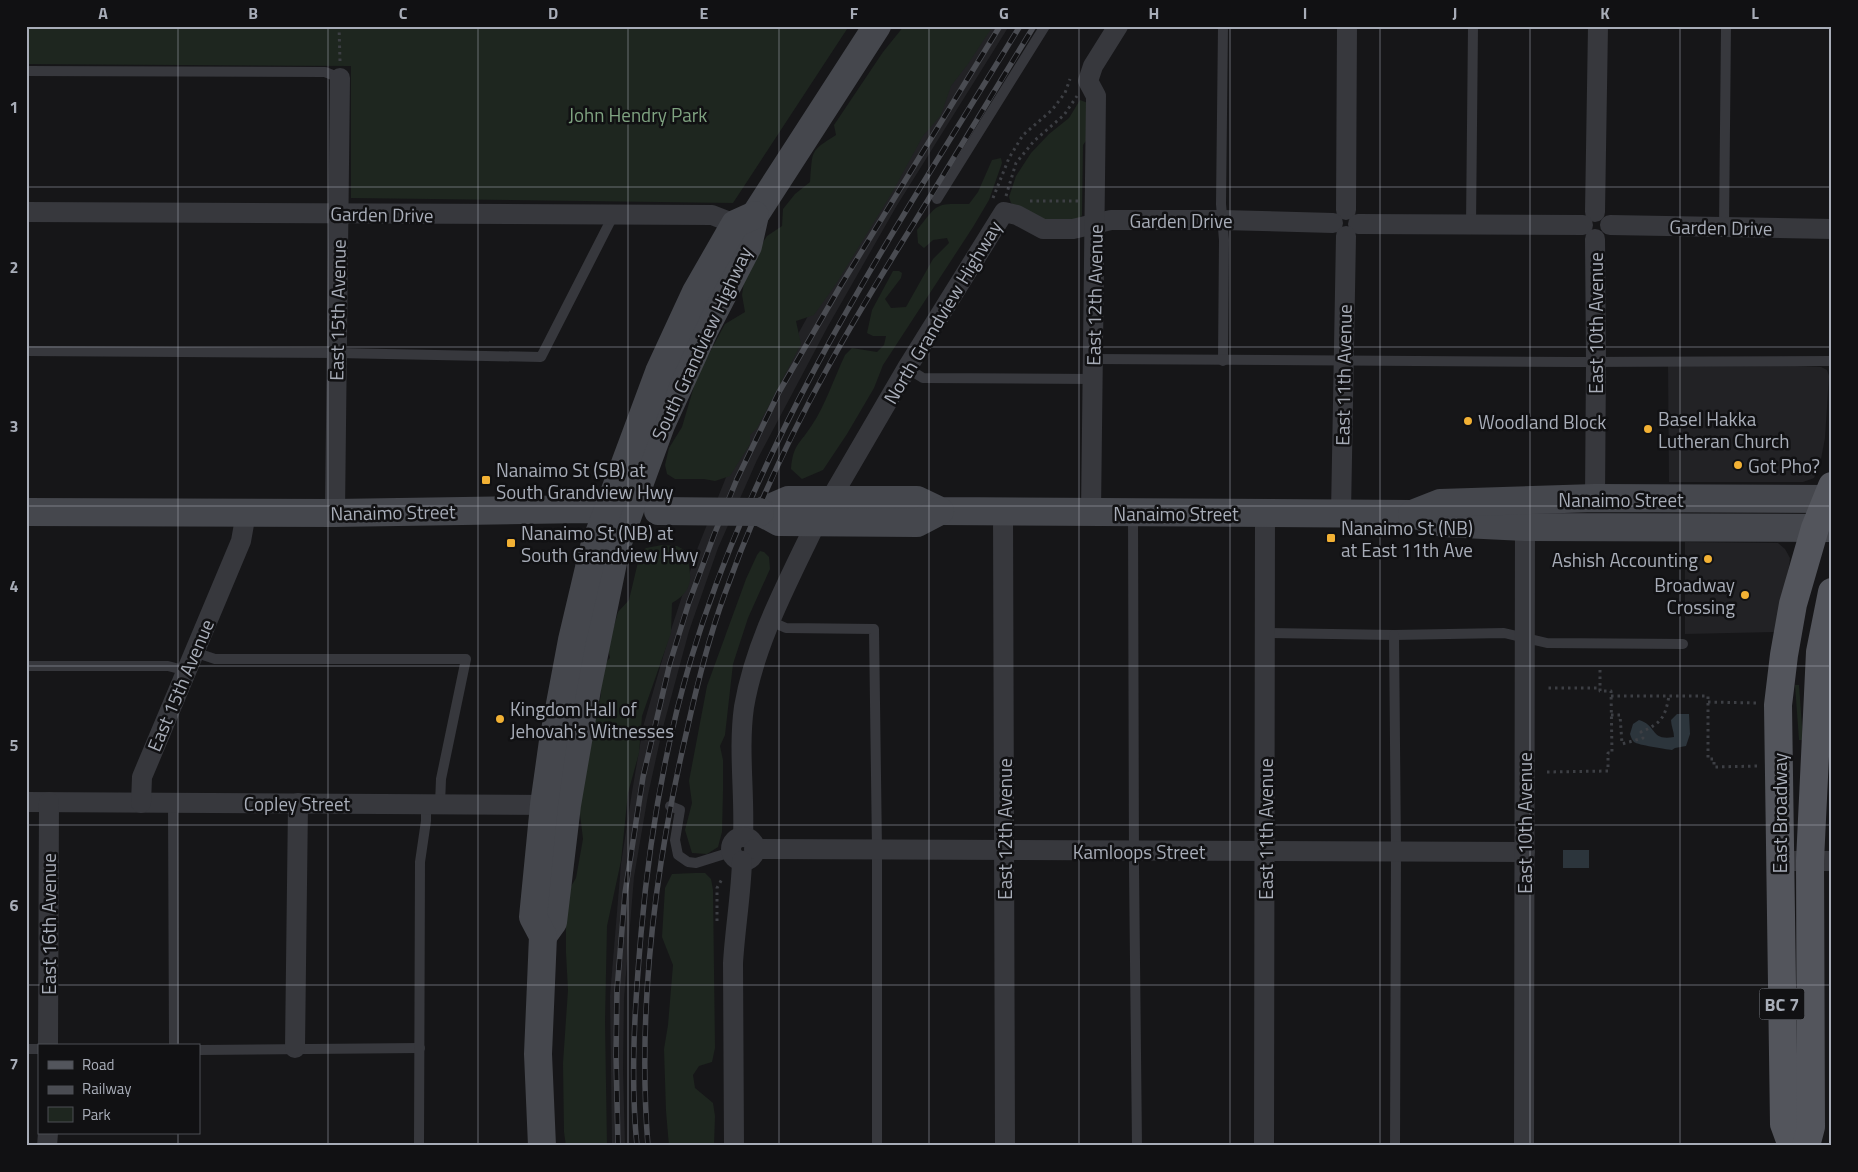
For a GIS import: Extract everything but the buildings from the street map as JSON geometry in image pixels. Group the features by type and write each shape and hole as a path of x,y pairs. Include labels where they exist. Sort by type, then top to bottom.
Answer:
{"main road":[{"name":"South Grandview Highway","path":"542,1146 538,1054 543,936 554,922 555,805 587,689 615,554 619,510 689,363 748,246 745,220 877,26"},
{"name":"Nanaimo Street","path":"1412,514 1440,503 1595,498 1830,495"},
{"name":"East Broadway","path":"1792,1146 1784,1124 1778,705 1793,604 1824,528 1830,495"},
{"name":"Nanaimo Street","path":"26,512 335,513 586,508 776,511 830,500 917,500 940,511 1412,514 1443,523 1525,527 1824,528"},
{"name":"Nanaimo Street","path":"776,511 816,523 917,524 940,511"},
{"name":"East Broadway","path":"1806,1146 1811,1127 1821,861 1826,652 1832,592"}],"street":[{"path":"1088,80 1093,66 1118,26"},
{"name":"East 11th Avenue","path":"1342,514 1347,26"},
{"name":"East 10th Avenue","path":"1595,498 1596,362 1591,225 1598,26"},
{"name":"East 15th Avenue","path":"335,513 340,78"},
{"name":"East 12th Avenue","path":"1088,80 1096,96 1091,512"},
{"name":"Garden Drive","path":"26,212 712,215 745,220"},
{"name":"Garden Drive","path":"1004,212 1017,215 1043,228 1073,229 1112,220 1591,225 1599,238 1607,234 1610,225 1832,229"},
{"name":"North Grandview Highway","path":"830,500 907,368 1004,212"},
{"name":"East 10th Avenue","path":"1524,500 1524,1146"},
{"name":"East 15th Avenue","path":"142,803 142,777 241,541 246,512"},
{"name":"East 12th Avenue","path":"1003,512 1005,1146"},
{"name":"East 11th Avenue","path":"1264,1146 1266,851 1265,513"},
{"path":"734,1146 733,963 734,937 742,882 742,751 744,708 753,668 770,621 816,523"},
{"name":"Copley Street","path":"26,802 555,805"},
{"name":"East 16th Avenue","path":"48,1044 49,802"},
{"path":"295,1048 298,803"},
{"name":"Kamloops Street","path":"743,850 1524,852"},
{"path":"1779,861 1821,861"}],"lane":[{"path":"937,199 1045,26"},
{"path":"1223,26 1221,204 1224,240 1223,361"},
{"path":"1471,224 1473,26"},
{"path":"1724,228 1726,26"},
{"path":"26,70 325,72 340,78"},
{"path":"26,352 337,353 542,357 613,216"},
{"path":"907,368 923,378 1223,361 1596,362 1832,360"},
{"path":"1133,512 1137,1146"},
{"path":"770,621 786,628 874,629 877,849 877,1146"},
{"path":"1265,633 1394,635 1504,633 1547,643 1683,644"},
{"path":"1394,635 1396,851 1395,1146"},
{"path":"194,652 215,659 466,660 441,779 426,821 420,862 419,1146"},
{"path":"26,666 168,666 186,671"},
{"path":"174,803 174,1044"},
{"path":"670,806 680,810 675,840 678,855 688,862 696,863 743,850"},
{"path":"200,1050 420,1048"}],"path":[{"path":"339,26 340,78"},
{"name":"North Grandview Highway","path":"1004,212 1016,163 1034,141 1064,115 1088,80"},
{"path":"1026,201 1084,201"},
{"path":"1331,538 1331,544"},
{"path":"1547,772 1608,771 1608,753 1612,753 1611,691 1600,691 1600,670"},
{"path":"1547,688 1600,688"},
{"path":"1611,696 1708,696 1708,759 1714,758 1714,766 1762,766"},
{"path":"1611,715 1620,715 1622,744 1627,744 1643,738 1641,732 1653,727 1666,714 1669,696"},
{"path":"1708,702 1763,703"}],"shaded area":[{"path":"983,26 1009,26 896,207 827,328 757,460 718,548 689,631 662,731 648,795 634,877 624,998 625,1146 612,1146 610,996 621,864 643,727 669,636 698,547 735,455 757,409 843,252"},
{"path":"1668,361 1821,367 1827,370 1829,376 1825,438 1821,459 1814,478 1803,482 1669,482"},
{"path":"1685,542 1778,543 1785,549 1790,558 1789,567 1775,632 1685,634"},
{"path":"1677,714 1689,714 1690,734 1686,746 1672,750 1641,744 1634,742 1632,739 1630,734 1633,724 1639,720 1661,737 1674,737 1671,720"},
{"path":"1563,850 1589,850 1589,868 1563,868"}],"green space":[{"name":"John Hendry Park","path":"26,26 849,26 733,203 351,198 351,66 26,64"},
{"path":"904,26 993,26 951,86 941,115 923,136 893,191 836,284 814,315 796,321 801,344 757,428 750,435 750,444 730,476 715,481 675,479 667,474 665,465 669,448 682,427 697,376 725,324 745,312 742,295 746,269 767,236 782,226 783,209 795,194 810,182 814,153 821,145 836,135 834,125 883,52"},
{"path":"1080,100 1088,103 1088,138 1083,145 1082,215 1079,221 1034,221 1011,203 1009,197 1016,176 1031,153 1049,134 1069,118"},
{"path":"1001,158 1002,163 989,200 883,365 874,388 847,434 823,470 802,479 791,469 793,454 821,409 845,355 852,348 877,352 884,345 886,336 873,336 867,333 872,310 893,271 902,273 901,278 885,299 891,308 906,307 933,259 949,243 947,238 933,240 924,248 918,243 917,230 934,209 939,206 969,204 978,192 992,160"},
{"path":"662,545 677,546 686,551 690,581 685,592 672,603 671,633 642,716 639,753 628,793 621,861 607,926 605,1021 607,1146 566,1146 563,1063 568,990 566,895 576,878 583,839 579,806 601,694 601,667 610,658 608,647 618,612 629,600 642,552 646,548"},
{"path":"760,551 769,557 770,569 748,618 733,664 725,735 720,746 723,760 722,832 718,847 707,854 692,853 685,830 692,803 689,781 707,686 746,579"},
{"path":"1795,685 1799,685 1803,740 1799,740"},
{"path":"705,873 711,879 713,890 715,1048 712,1062 699,1066 693,1075 695,1088 713,1103 715,1116 714,1146 669,1146 664,1049 673,965 662,937 665,888 672,874"}],"railway":[{"path":"618,1146 617,990 625,893 643,777 670,663 689,602 737,479 779,392 841,285 1000,26"},
{"path":"637,1146 634,1093 635,1013 648,864 665,761 681,693 720,574 754,492 793,411 835,332 926,178 1020,26"},
{"path":"648,1146 645,1094 645,1041 651,937 666,833 676,781 703,663 718,613 758,509 812,396 869,295 1034,26"}],"place":[{"name":"Woodland Block","path":"1468,421"},
{"name":"Basel Hakka Lutheran Church","path":"1648,429"},
{"name":"Got Pho?","path":"1738,465"},
{"name":"Nanaimo St (SB) at South Grandview Hwy","path":"486,480"},
{"name":"Nanaimo St (NB) at East 11th Ave","path":"1331,538"},
{"name":"Nanaimo St (NB) at South Grandview Hwy","path":"511,543"},
{"name":"Ashish Accounting","path":"1708,559"},
{"name":"Broadway Crossing","path":"1745,595"},
{"name":"Kingdom Hall of Jehovah's Witnesses","path":"500,719"}]}
